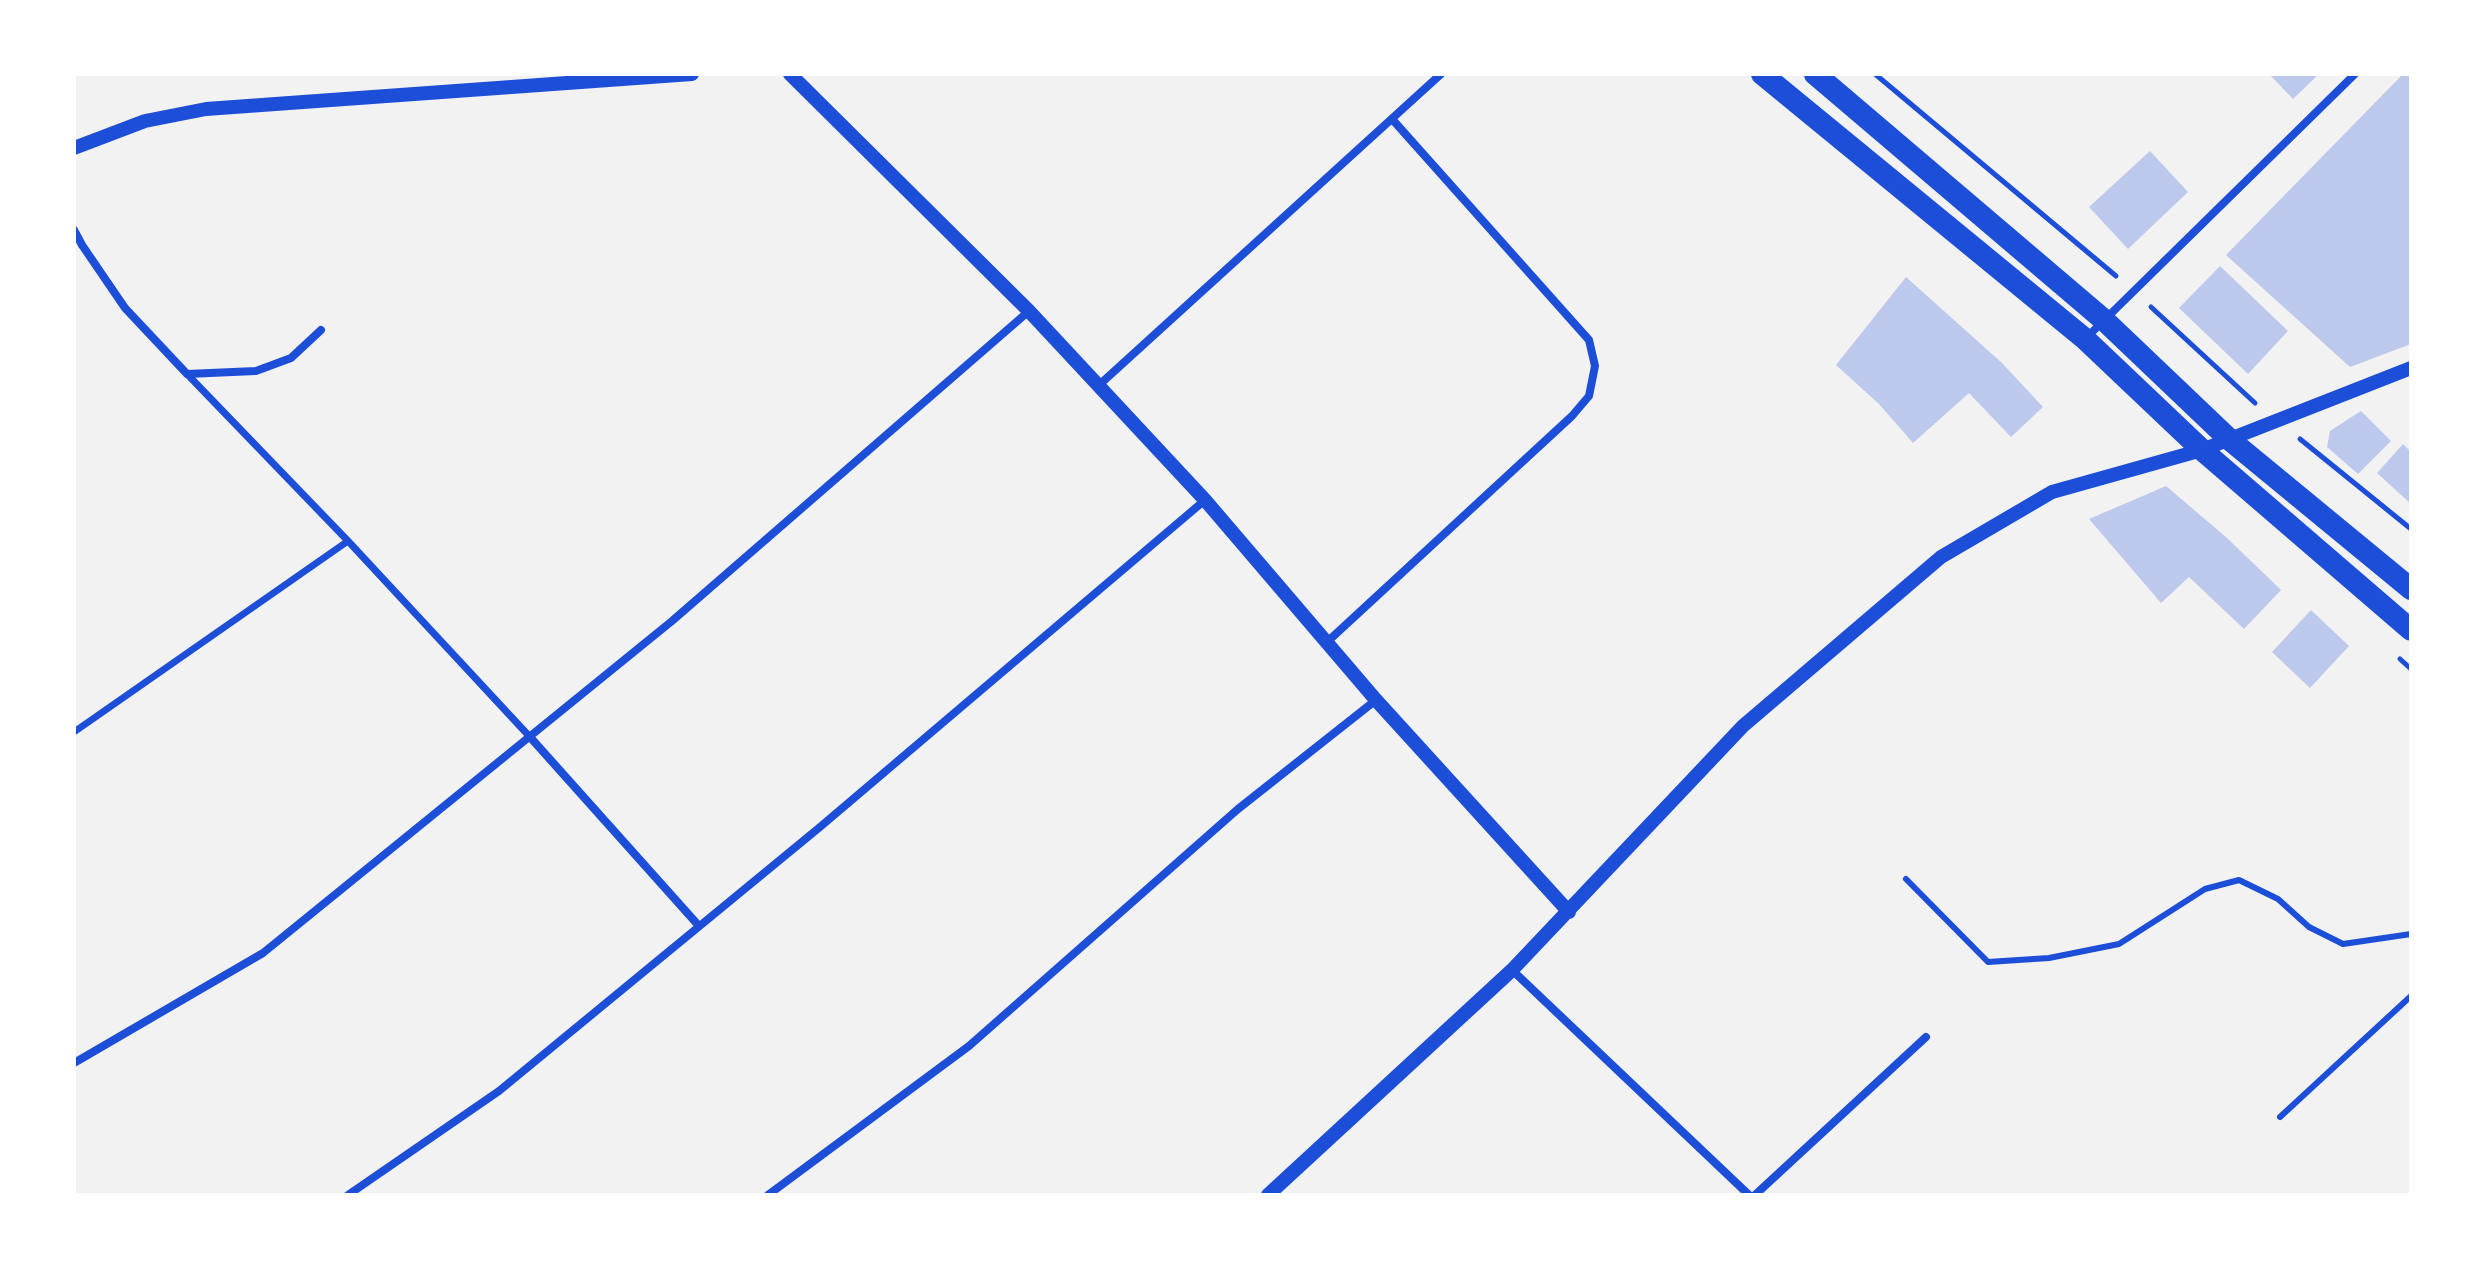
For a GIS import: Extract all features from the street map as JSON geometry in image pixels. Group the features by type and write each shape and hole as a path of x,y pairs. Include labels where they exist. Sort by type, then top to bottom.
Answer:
{"highway":[{"path":"1762,74 2085,339 2202,450 2411,630"},
{"path":"1815,74 2104,320 2230,440 2411,589"}],"street":[{"path":"74,148 145,121 206,109 692,74"},
{"path":"790,74 1029,311 1205,500 1376,700 1569,912"},
{"path":"1098,386 1441,74"},
{"path":"2085,339 2355,74"},
{"path":"1326,643 1572,416 1589,396 1595,366 1589,340 1392,119"},
{"path":"74,230 125,308 348,541 530,737 699,926"},
{"path":"74,1063 263,953 672,621 1029,311"},
{"path":"187,374 256,371 291,358 321,330"},
{"path":"1268,1195 1512,970 1743,726 1941,557 2052,492 2202,450 2411,368"},
{"path":"348,1195 499,1091 820,827 1205,500"},
{"path":"74,732 348,541"},
{"path":"768,1195 969,1046 1238,809 1376,700"},
{"path":"1512,970 1752,1195 1926,1037"}],"lane":[{"path":"1906,879 1988,962 2049,958 2119,944 2205,889 2239,880 2278,899 2309,927 2343,944 2411,934"},
{"path":"2280,1117 2411,996"}],"path":[{"path":"1875,74 2133,290 2276,422 2411,529"}],"building":[{"path":"2269,74 2319,74 2293,99"},
{"path":"2403,74 2411,74 2411,344 2350,367 2226,255"},
{"path":"2150,151 2188,192 2128,249 2089,207"},
{"path":"2220,266 2288,331 2248,374 2179,308"},
{"path":"1906,277 2002,363 2043,407 2011,437 1969,393 1913,443 1879,404 1836,365"},
{"path":"2361,411 2391,441 2358,474 2327,447 2330,431"},
{"path":"2403,444 2411,452 2411,504 2377,473"},
{"path":"2166,486 2281,590 2244,629 2189,577 2161,603 2089,519"},
{"path":"2311,610 2349,646 2310,688 2272,652"}]}
